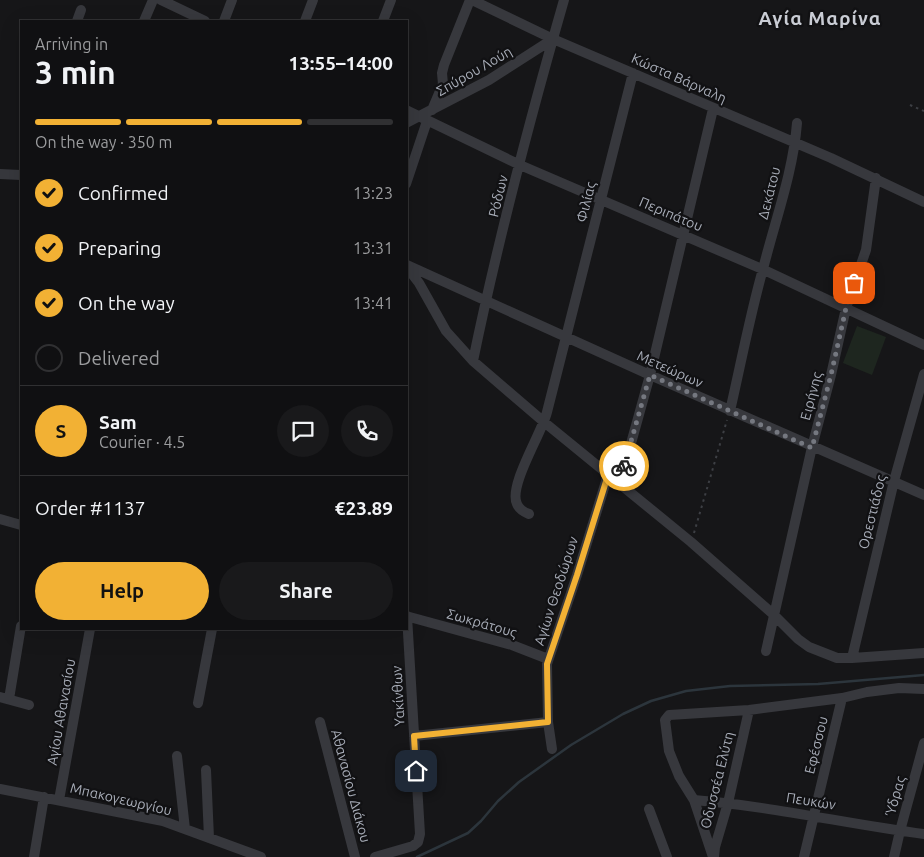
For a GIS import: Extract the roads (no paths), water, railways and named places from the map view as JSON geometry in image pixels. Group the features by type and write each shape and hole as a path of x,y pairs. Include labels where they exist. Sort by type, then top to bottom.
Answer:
{"street":[{"path":"144,20 153,0"},
{"path":"161,0 203,20"},
{"path":"224,20 232,0"},
{"path":"305,20 313,0"},
{"path":"383,20 391,0"},
{"path":"432,110 443,84 442,73 444,66 471,0"},
{"name":"Κώστα Βάρναλη","path":"471,0 553,39 876,178 924,202"},
{"name":"Ρόδων","path":"474,361 486,300 564,0"},
{"path":"77,20 81,10"},
{"name":"Σπύρου Λούη","path":"408,123 423,119 432,110 488,80 553,39"},
{"name":"Φιλίας","path":"529,514 517,504 515,495 517,483 544,422 633,72"},
{"path":"620,483 650,375 713,109"},
{"name":"Περιπάτου","path":"408,111 520,165 684,234 924,344"},
{"path":"408,176 423,119"},
{"name":"Δεκάτου","path":"730,411 762,269 780,208 795,143 797,123"},
{"path":"0,174 19,175"},
{"name":"Ειρήνης","path":"766,651 773,614 846,308 866,250 876,178"},
{"name":"Μετεώρων","path":"408,266 812,448 924,495"},
{"path":"408,268 419,283 446,331 474,361 544,422 691,542 773,614 798,639 809,647 832,656 852,658 924,653"},
{"name":"Ορεστιάδος","path":"852,658 894,482 924,374"},
{"name":"Αγίων Θεοδώρων","path":"552,749 548,722 546,668 608,475"},
{"path":"0,519 20,525"},
{"name":"Σωκράτους","path":"408,616 512,645 548,659"},
{"path":"20,630 4,698 29,705"},
{"name":"Αγίου Αθανασίου","path":"59,800 90,630"},
{"path":"198,703 212,630"},
{"name":"Υακίνθων","path":"375,857 413,846 418,842 420,834 408,630"},
{"path":"714,857 694,800 679,776 669,751 665,720 669,715 749,710 842,698 867,692 899,688 924,688"},
{"name":"Εφέσσου","path":"804,857 842,698"},
{"name":"Οδυσσέα Ελύτη","path":"714,857 717,837 728,803 749,710"},
{"name":"Αθανασίου Διάκου","path":"320,722 355,857"},
{"path":"414,736 548,722"},
{"name":"Ύδρας","path":"894,857 924,744"},
{"path":"177,756 185,829"},
{"path":"206,770 209,838"},
{"name":"Μπακογεωργίου","path":"0,789 163,821 261,857"},
{"path":"34,857 44,797"},
{"name":"Πευκών","path":"694,800 814,815 924,834"},
{"path":"649,809 668,857"}],"waterway":[{"path":"417,857 468,833 519,782 571,745 623,714 651,701 686,691 730,686 818,684 924,675"}],"district":[{"name":"Αγία Μαρίνα","path":"820,18"}]}
